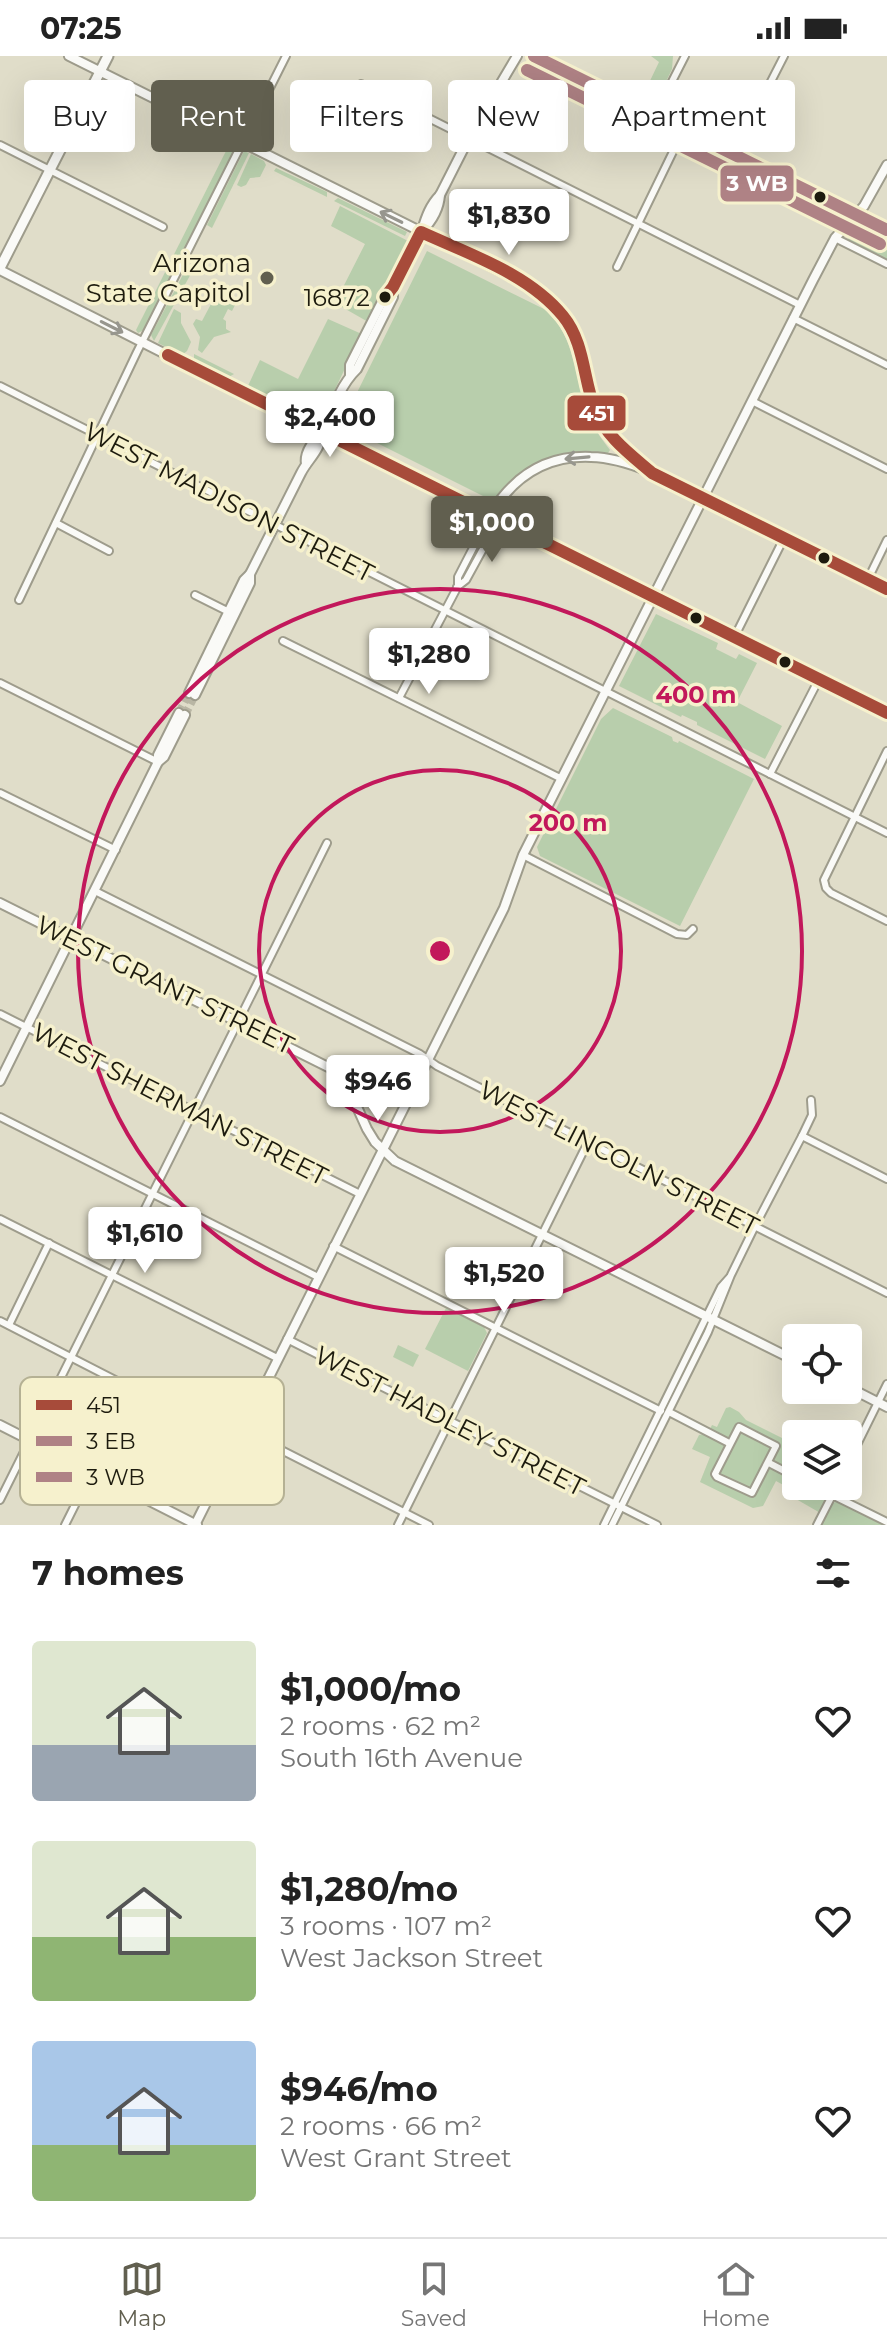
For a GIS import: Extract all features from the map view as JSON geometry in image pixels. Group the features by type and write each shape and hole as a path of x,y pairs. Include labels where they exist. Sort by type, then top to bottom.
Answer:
{"main road":[{"path":"69,56 151,97"},
{"path":"108,56 0,269 321,433 887,713"},
{"path":"503,80 517,56"},
{"path":"534,56 584,80"},
{"path":"260,152 526,284 548,300 565,318 575,337 592,401 601,422 618,446 652,473"},
{"path":"192,694 244,580 250,574 306,464 305,458 314,440 357,369 393,297 393,287 421,232 435,214 440,195 462,152"},
{"path":"730,152 887,230"},
{"path":"268,1377 504,908 523,855 793,318 835,238 864,206 887,165"},
{"path":"490,515 512,485 535,469 564,459 606,459 652,473 887,589"},
{"path":"0,1081 116,850 158,762 158,755 182,714"},
{"name":"WEST GRANT STREET","path":"0,903 330,1068 348,1087 367,1129 382,1150 408,1168 782,1354"},
{"path":"862,1394 883,1404"},
{"path":"0,1425 20,1435"},
{"path":"157,1505 196,1525 206,1505"}],"street":[{"path":"274,80 286,56"},
{"path":"673,80 685,56"},
{"path":"734,154 784,56"},
{"path":"0,145 163,227"},
{"path":"19,600 238,152"},
{"path":"494,152 800,305"},
{"path":"617,267 673,152"},
{"path":"835,238 887,264"},
{"path":"793,318 887,365"},
{"name":"WEST MADISON STREET","path":"0,386 887,833"},
{"path":"752,401 887,469"},
{"path":"399,698 458,586 458,577 490,515"},
{"path":"431,602 447,599 466,580 501,520"},
{"path":"56,523 109,551"},
{"path":"735,636 784,538"},
{"path":"868,579 887,540"},
{"path":"195,595 231,613"},
{"path":"283,641 562,779"},
{"path":"770,774 819,679"},
{"path":"0,683 158,762"},
{"path":"887,751 825,876 825,886 831,893 887,921"},
{"path":"0,793 116,850"},
{"path":"60,1377 327,843"},
{"path":"523,855 677,934 687,935 693,929"},
{"name":"WEST LINCOLN STREET","path":"95,891 887,1293"},
{"name":"WEST SHERMAN STREET","path":"0,1014 360,1194"},
{"name":"WEST GRANT STREET","path":"330,1068 405,1104"},
{"path":"604,1525 669,1412 731,1275 812,1115 811,1100"},
{"path":"0,1117 318,1277"},
{"path":"802,1136 887,1179"},
{"path":"398,1525 588,1142"},
{"path":"0,1219 277,1358"},
{"path":"9,1325 49,1243"},
{"path":"333,1246 661,1411"},
{"path":"612,1525 617,1505 661,1411 710,1319"},
{"path":"0,1321 109,1377"},
{"name":"WEST HADLEY STREET","path":"287,1339 657,1525"},
{"path":"862,1439 883,1404 887,1384"},
{"path":"669,1412 729,1443"},
{"path":"739,1427 776,1446 752,1493 715,1474 729,1443 739,1427"},
{"path":"284,1451 429,1525"},
{"path":"0,1500 20,1460"},
{"path":"769,1463 782,1470"},
{"path":"817,1525 830,1500"},
{"path":"842,1500 887,1522"},
{"path":"65,1525 75,1505"}],"green space":[{"path":"651,56 673,56 667,80 650,80 659,62"},
{"path":"225,152 233,152 144,330 138,333 136,330"},
{"path":"244,152 249,153 212,228 207,225"},
{"path":"251,154 266,165 260,177 250,178 241,187 237,185"},
{"path":"276,168 327,192 327,197 274,171"},
{"path":"338,198 407,232 405,236 334,201"},
{"path":"340,206 410,242 383,291 370,323 335,303 365,244 331,226"},
{"path":"855,227 867,228 887,239 887,260 849,241 847,233"},
{"path":"427,251 544,309 555,319 573,357 589,417 610,450 608,453 574,454 544,462 517,476 493,501 341,425"},
{"path":"187,267 193,270 154,341 151,335"},
{"path":"219,289 238,299 223,319 226,329 231,332 214,337 202,353 198,350 200,337 193,324 196,319 202,321"},
{"path":"174,309 181,313 181,323 191,342 182,355 158,343"},
{"path":"328,319 364,335 359,339 320,421 316,422 247,388 260,360 298,379"},
{"path":"194,354 234,374 227,378 194,361"},
{"path":"656,614 718,643 716,649 736,659 739,654 757,663 737,702 782,726 765,759 697,725 697,722 619,686"},
{"path":"613,708 672,737 673,741 679,741 754,779 680,926 540,856 537,847 601,719"},
{"path":"446,1308 484,1327 487,1333 468,1371 425,1349"},
{"path":"398,1345 419,1355 413,1367 393,1357"},
{"path":"730,1407 746,1420 782,1438 782,1484 776,1481 763,1506 753,1508 700,1482 710,1457 692,1449 699,1435 708,1433 712,1425 717,1427 726,1408"},
{"path":"798,1500 830,1500 822,1514"},
{"path":"838,1502 883,1525 821,1525 832,1503"}],"tunnel":[{"path":"179,713 189,693"},
{"path":"185,715 195,695"}],"transit line":[{"path":"534,56 887,230"},
{"path":"527,70 880,244"},
{"name":"451","path":"385,297 421,232 516,277 549,301 563,316 576,338 591,397 605,428 652,473 887,589"},
{"name":"451","path":"168,355 887,713"}],"place":[{"name":"Arizona State Capitol","path":"267,278"},
{"name":"16872","path":"385,297"}]}
